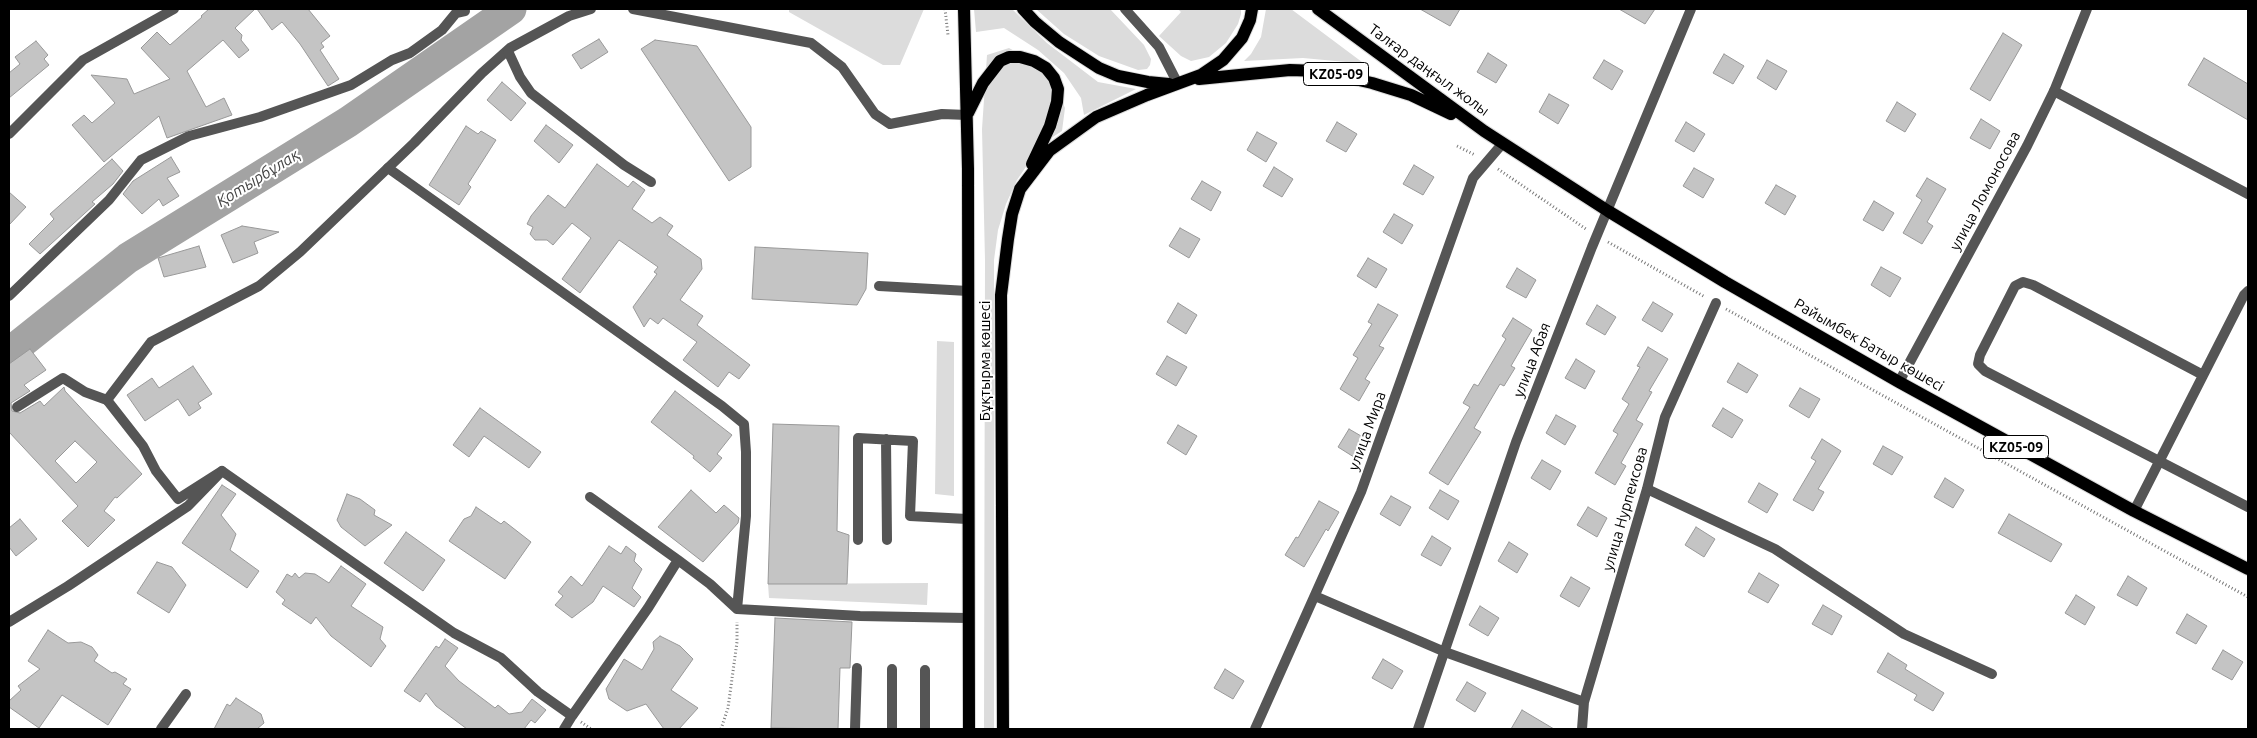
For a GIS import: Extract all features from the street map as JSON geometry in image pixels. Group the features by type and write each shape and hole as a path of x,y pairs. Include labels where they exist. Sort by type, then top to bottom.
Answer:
{"main road":[{"name":"Бұқтырма көшесі","path":"964,9 968,115 968,729"},
{"name":"KZ05-09","path":"1023,9 1059,42 1099,68 1118,76 1139,81 1178,84 1206,72 1223,60 1242,38 1250,20 1252,9"},
{"name":"Талғар даңғыл жолы","path":"1318,9 1484,131"},
{"path":"968,115 983,83 1000,61 1009,57 1034,61 1046,68 1054,78 1058,89 1058,102 1050,126 1020,189"},
{"name":"Талғар даңғыл жолы","path":"1178,84 1229,75 1290,70 1319,71 1372,83 1411,95 1484,131"},
{"name":"Бұқтырма көшесі","path":"1003,729 1001,295 1012,214 1020,189 1049,151 1096,117 1147,94 1178,84"},
{"name":"Райымбек Батыр көшесі","path":"1484,131 1608,212 1899,382 2134,511 2248,569"}],"street":[{"path":"9,134 83,60 174,9"},
{"path":"9,296 109,200 141,160 189,136 260,117 351,85 392,60 410,53 442,30 456,13 465,12 462,9"},
{"path":"107,400 151,342 259,286 300,252 388,168 482,73 508,51 569,16 591,9"},
{"path":"632,9 811,43 842,67 875,114 890,124 942,114 968,115"},
{"name":"улица Абая","path":"1418,729 1516,442 1597,236 1691,9"},
{"name":"улица Ломоносова","path":"1899,382 2022,155 2054,91 2087,9"},
{"path":"1130,10 1159,47 1178,84"},
{"path":"508,51 520,77 531,93 624,165 651,182"},
{"path":"2054,91 2248,194"},
{"name":"улица Мира","path":"1255,729 1361,492 1473,178 1503,143"},
{"path":"388,168 714,400 744,424 746,516 737,609"},
{"path":"2203,375 2042,290 2023,282 2016,286 1980,355 1978,364 1984,371 2248,507"},
{"path":"879,286 968,291"},
{"path":"2134,511 2244,295 2248,291"},
{"name":"улица Нурпеисова","path":"1582,729 1584,702 1647,489 1665,417 1716,303"},
{"path":"17,407 63,378 85,392 107,400 143,446 156,471 178,499 222,471"},
{"path":"858,540 858,438 913,441 910,516 967,519"},
{"path":"886,440 887,540"},
{"path":"9,622 68,586 188,506 222,471"},
{"path":"222,471 454,633 500,658 538,692 572,716"},
{"path":"1647,489 1775,549 1904,634 1992,674"},
{"path":"590,497 710,584 737,609 860,616 967,618"},
{"path":"564,729 648,608 678,560"},
{"path":"1315,596 1445,652 1584,702"},
{"path":"855,729 857,668"},
{"path":"892,669 892,729"},
{"path":"925,729 926,670"},
{"path":"161,729 186,694"}],"path":[{"path":"1457,146 1487,162 1597,236 2248,597"},
{"path":"721,729 728,708 737,642 737,609"}],"shaded area":[{"path":"789,9 924,9 900,65 883,65 789,12"},
{"path":"974,9 1012,9 1047,43 1098,82 1136,89 1084,115 1081,98 1064,73 1038,50 1004,28 976,32"},
{"path":"1036,9 1110,9 1144,45 1151,59 1150,65 1147,69 1138,70 1099,56 1064,34"},
{"path":"1178,9 1241,9 1241,14 1238,24 1226,43 1209,57 1191,61 1181,56 1159,36 1181,12"},
{"path":"1266,9 1291,9 1370,68 1346,62 1303,58 1244,61 1251,54 1261,37"},
{"path":"1009,48 1036,63 1054,83 1065,108 1062,131 1048,140 1017,180 1006,204 998,230 994,260 994,729 984,729 985,260 982,129 987,55"},
{"path":"937,341 954,342 954,496 935,494"},
{"path":"928,583 927,605 769,598 768,584"}],"building":[{"path":"209,9 255,9 235,28 242,35 241,40 249,50 239,58 223,40 187,71 206,107 224,98 232,115 167,138 159,116 104,162 72,125 84,115 92,123 115,103 91,75 127,79 134,94 170,79 141,48 157,32 170,45"},
{"path":"257,9 308,9 330,36 321,43 324,47 320,50 339,79 328,86 300,44 282,22 272,30"},
{"path":"1420,9 1460,9 1450,26"},
{"path":"1619,9 1655,9 1645,24"},
{"path":"2003,33 2022,45 1990,101 1970,89"},
{"path":"599,39 608,52 581,69 572,55"},
{"path":"655,40 697,46 751,127 751,167 729,181 641,49"},
{"path":"36,41 48,55 44,59 49,65 9,98 9,73 20,64 15,57"},
{"path":"1488,53 1507,65 1496,83 1477,72"},
{"path":"1724,54 1744,66 1733,84 1713,73"},
{"path":"2204,58 2248,84 2248,120 2188,85"},
{"path":"1604,60 1623,71 1612,90 1593,78"},
{"path":"1767,60 1787,71 1776,90 1757,78"},
{"path":"502,82 526,103 511,121 487,100"},
{"path":"1549,94 1569,105 1558,124 1539,112"},
{"path":"1897,102 1916,114 1905,132 1886,121"},
{"path":"1981,119 2000,131 1990,149 1970,138"},
{"path":"1337,122 1357,134 1346,152 1326,141"},
{"path":"1686,122 1705,134 1694,152 1675,141"},
{"path":"546,125 573,145 559,163 534,141"},
{"path":"466,126 478,134 481,131 496,140 468,184 471,187 459,205 429,185"},
{"path":"1257,132 1277,143 1266,162 1247,150"},
{"path":"171,157 180,172 167,178 179,196 163,206 159,199 142,214 123,194 133,181"},
{"path":"112,159 123,171 113,184 92,202 95,204 40,254 29,244 54,219 50,214"},
{"path":"597,164 628,187 633,181 645,190 632,209 652,223 660,217 673,226 667,235 701,259 702,269 680,300 703,316 697,325 750,365 739,379 729,372 718,387 683,360 697,342 663,318 658,324 650,318 644,327 633,307 657,274 654,272 658,267 619,240 580,293 562,279 591,238 572,223 553,245 547,240 535,240 530,234 533,227 527,224 548,195 565,208"},
{"path":"1414,165 1434,177 1423,195 1403,184"},
{"path":"1274,167 1293,179 1282,197 1263,186"},
{"path":"1694,168 1714,179 1703,198 1683,186"},
{"path":"1927,178 1946,189 1927,222 1933,226 1922,244 1903,233 1922,200 1916,196"},
{"path":"1202,181 1221,192 1211,211 1191,199"},
{"path":"1776,185 1796,196 1785,215 1765,203"},
{"path":"9,192 26,207 9,225"},
{"path":"1874,201 1894,213 1883,231 1863,220"},
{"path":"1394,214 1413,225 1402,244 1383,232"},
{"path":"242,226 279,232 254,242 258,253 233,263 221,235"},
{"path":"1180,228 1200,239 1189,258 1169,246"},
{"path":"199,246 206,267 164,277 158,258"},
{"path":"755,247 868,253 866,289 857,305 752,299"},
{"path":"1368,258 1387,269 1376,288 1357,276"},
{"path":"1881,267 1901,278 1890,297 1871,285"},
{"path":"1517,268 1536,280 1526,298 1506,287"},
{"path":"1653,302 1673,314 1662,332 1642,320"},
{"path":"1178,303 1197,315 1186,334 1167,322"},
{"path":"1378,304 1398,315 1379,346 1384,348 1365,379 1370,382 1359,401 1340,389 1358,358 1353,355 1372,324 1368,322"},
{"path":"1597,305 1616,317 1605,335 1586,324"},
{"path":"1513,318 1532,330 1511,366 1515,368 1504,386 1500,384 1474,428 1481,432 1448,485 1429,473 1470,407 1463,403 1474,384 1478,386 1506,339 1502,336"},
{"path":"1648,347 1668,359 1649,391 1652,392 1636,420 1643,424 1621,463 1626,466 1615,485 1595,473 1618,434 1613,431 1629,404 1622,399 1640,367 1637,366"},
{"path":"30,349 46,370 24,385 30,391 11,403 12,411 20,413 40,401 44,406 64,387 65,391 142,474 117,498 115,497 104,511 115,520 88,547 62,521 78,506 9,432 9,364","holes":["75,441 97,462 76,483 55,461"]},
{"path":"1167,356 1187,367 1176,386 1156,374"},
{"path":"1576,359 1595,371 1585,389 1565,378"},
{"path":"1738,363 1758,375 1747,393 1727,382"},
{"path":"193,366 212,394 198,403 201,408 189,416 178,399 145,421 127,395 152,378 159,388"},
{"path":"1800,388 1820,399 1809,418 1789,406"},
{"path":"675,391 732,435 717,454 722,458 710,472 693,458 694,456 651,422"},
{"path":"480,408 541,452 529,468 484,436 469,457 453,445"},
{"path":"1723,408 1743,420 1732,438 1712,426"},
{"path":"1556,415 1576,426 1565,445 1546,433"},
{"path":"773,424 839,426 837,531 849,535 847,584 768,584"},
{"path":"1178,425 1197,436 1186,455 1167,443"},
{"path":"1349,429 1368,440 1357,459 1338,447"},
{"path":"1822,439 1841,451 1818,489 1824,492 1813,511 1793,500 1816,461 1811,458"},
{"path":"1883,446 1903,457 1892,475 1873,464"},
{"path":"1542,460 1561,471 1550,490 1531,478"},
{"path":"1945,478 1964,490 1953,508 1934,497"},
{"path":"1759,483 1778,494 1767,513 1748,502"},
{"path":"222,485 236,494 221,515 236,534 230,550 259,571 247,588 182,543"},
{"path":"691,490 716,513 724,505 739,518 738,523 703,562 658,527"},
{"path":"1440,490 1459,501 1448,520 1429,508"},
{"path":"347,494 360,499 375,510 374,515 392,525 365,546 341,527 337,520"},
{"path":"1391,496 1411,507 1400,526 1380,514"},
{"path":"1319,501 1339,512 1328,531 1326,529 1304,567 1285,555 1296,537 1298,538"},
{"path":"476,507 501,524 504,521 531,542 505,579 449,541 464,519 471,516"},
{"path":"1588,507 1607,518 1597,537 1577,525"},
{"path":"2009,514 2062,544 2051,562 1998,533"},
{"path":"20,519 37,539 16,556 9,547 9,528"},
{"path":"1696,527 1715,539 1704,557 1685,545"},
{"path":"406,532 445,560 423,591 384,563"},
{"path":"1432,536 1451,548 1441,566 1421,555"},
{"path":"1509,542 1528,554 1517,573 1498,561"},
{"path":"609,546 621,554 626,546 636,554 634,561 642,569 632,588 641,597 634,607 603,586 593,602 572,618 555,605 563,596 558,592 571,576 582,586"},
{"path":"157,562 172,567 186,585 169,613 137,593"},
{"path":"341,566 366,584 351,606 383,627 380,639 386,646 371,667 331,636 316,617 311,624 282,604 285,600 276,592 287,574 292,577 295,573 299,578 305,573 315,574 329,583"},
{"path":"1759,573 1779,585 1768,603 1748,592"},
{"path":"2128,576 2147,588 2137,606 2117,595"},
{"path":"1571,577 1590,588 1579,607 1560,596"},
{"path":"2076,595 2095,607 2085,625 2065,613"},
{"path":"1823,605 1842,616 1832,635 1812,624"},
{"path":"1480,606 1499,618 1488,636 1469,625"},
{"path":"2187,614 2207,626 2196,644 2176,633"},
{"path":"775,618 852,622 850,668 840,668 838,729 771,728"},
{"path":"48,630 68,643 81,642 92,647 98,655 94,661 112,673 115,672 127,679 123,684 131,689 108,725 62,695 39,728 9,707 9,701 21,690 18,686 40,669 28,661"},
{"path":"660,636 680,646 693,659 671,690 698,708 679,729 664,729 646,704 627,711 609,699 606,689 624,659 642,670 654,649 653,642"},
{"path":"445,639 458,648 445,666 459,681 495,708 498,705 509,714 522,712 532,699 546,710 535,723 531,720 524,729 467,729 436,706 426,693 420,702 404,691 436,646 439,648"},
{"path":"2223,650 2243,662 2232,680 2212,669"},
{"path":"1888,653 1907,665 1905,669 1944,693 1933,711 1914,700 1917,695 1877,672"},
{"path":"1383,659 1403,671 1392,689 1372,678"},
{"path":"1225,669 1244,681 1233,699 1214,688"},
{"path":"1467,682 1486,693 1475,712 1456,700"},
{"path":"236,698 261,714 264,723 257,729 214,729 227,704 230,706"},
{"path":"1522,710 1554,729 1511,729"}],"waterway":[{"name":"Қотырбұлақ","path":"9,353 128,258 348,122 511,9"}]}
